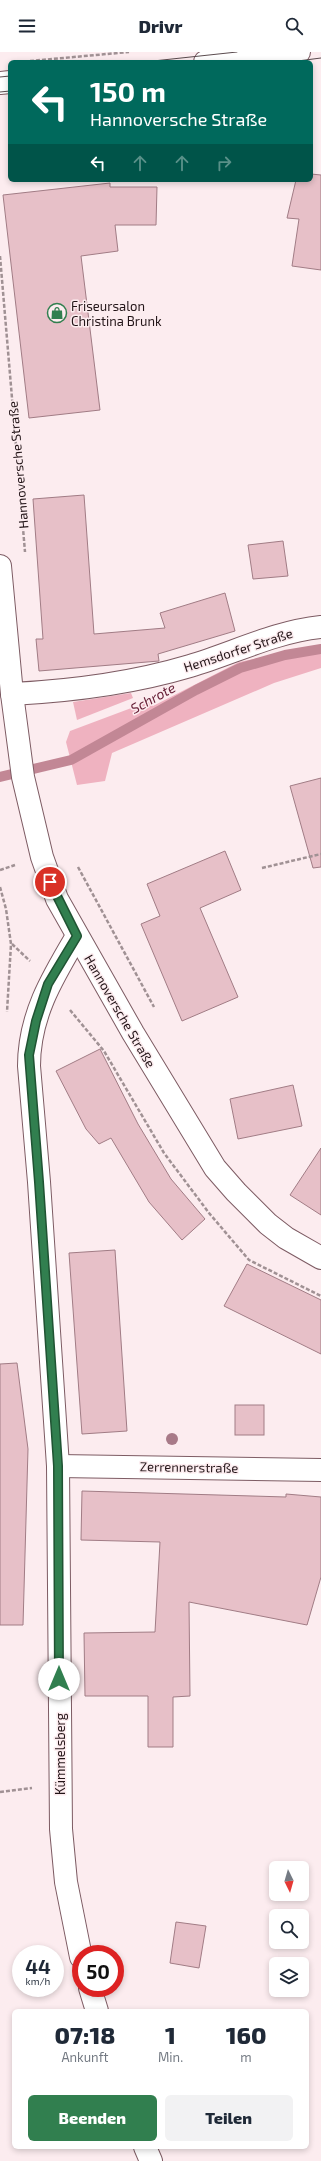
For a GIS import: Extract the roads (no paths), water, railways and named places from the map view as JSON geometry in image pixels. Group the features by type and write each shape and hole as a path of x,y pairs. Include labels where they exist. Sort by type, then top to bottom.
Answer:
{"main road":[{"path":"224,60 299,52"},
{"name":"Hannoversche Straße","path":"0,566 12,694 26,798 51,884 77,936 189,1128 215,1168 236,1192 268,1224 286,1238 321,1258"},
{"name":"Hemsdorfer Straße","path":"12,694 93,686 168,672 214,659 274,636 321,627"},
{"name":"Kümmelsberg","path":"77,936 48,984 36,1021 29,1055 58,1466 61,1829 66,1882 79,1945"},
{"name":"Zerrennerstraße","path":"58,1466 321,1470"},
{"path":"93,1997 96,2009"},
{"path":"146,2149 151,2161"}],"waterway":[{"name":"Schrote","path":"0,777 71,760 196,690 240,668 285,655 321,649"}],"tram line":[{"path":"163,60 237,52"},
{"path":"306,60 321,58"},
{"path":"0,77 8,76"},
{"path":"0,92 8,91"}],"place":[{"name":"Friseursalon Christina Brunk","path":"57,313"}]}
